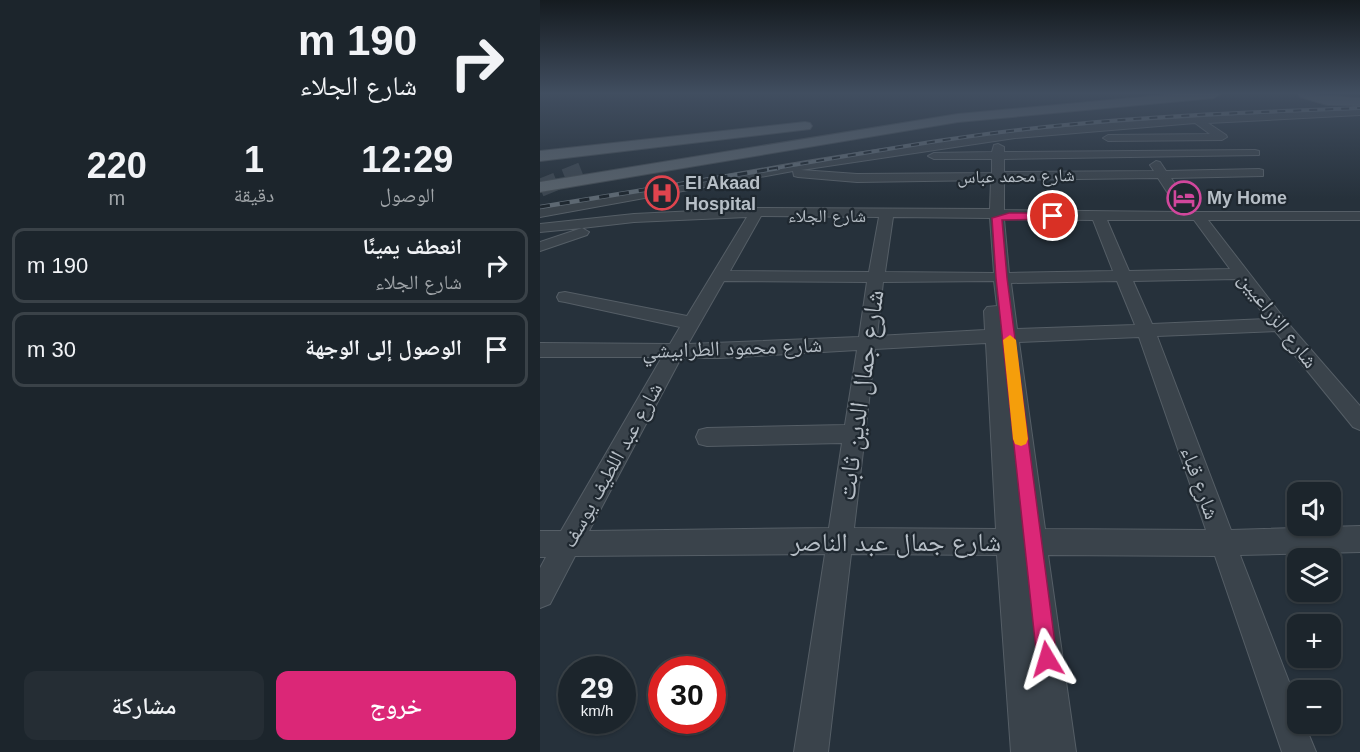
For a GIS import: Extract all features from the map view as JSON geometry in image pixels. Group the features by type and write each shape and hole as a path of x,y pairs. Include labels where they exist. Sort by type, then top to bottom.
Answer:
{"main road":[{"path":"540,156 779,129"},
{"path":"812,129 628,158 577,170 816,135 847,135"},
{"path":"540,187 875,129"}],"street":[{"path":"540,213 851,158 1016,135 1087,129"},
{"path":"1016,135 1066,138 1222,137 1210,129"},
{"name":"شارع الزراعيين","path":"1137,138 1161,174 1194,216 1360,421"},
{"path":"851,158 998,152 1256,153"},
{"path":"998,152 994,215 996,278 1020,543 1028,752"},
{"name":"شارع محمد عباس","path":"774,170 857,178 1259,173"},
{"name":"شارع الجلاء","path":"540,228 634,218 756,214 1360,216"},
{"name":"شارع الجلاء","path":"540,247 583,232 616,225 756,214 886,217 994,215"},
{"name":"شارع عبد اللطيف يوسف","path":"540,594 675,351 756,214"},
{"name":"شارع قباء","path":"1098,216 1146,331 1221,543 1299,752"},
{"name":"شارع جمال الدين ثابت","path":"811,752 886,217"},
{"path":"719,276 996,278 1240,274"},
{"path":"565,297 692,323"},
{"name":"شارع محمود الطرابيشي","path":"540,350 675,351 1280,325"},
{"path":"707,437 855,434"},
{"name":"شارع جمال عبد الناصر","path":"540,544 840,541 1221,543 1360,539"},
{"path":"1020,543 1059,752"}],"tunnel":[{"path":"540,188 582,171"}],"railway":[{"path":"769,169 917,144 1027,129"},
{"path":"540,207 778,168"}],"slow traffic":[{"path":"1010,340 1021,439"}],"place":[{"name":"El Akaad Hospital","path":"662,193"},
{"name":"My Home","path":"1184,198"}],"route":[{"path":"1047,659 1032,543 997,218 1009,215 1053,216"}]}
